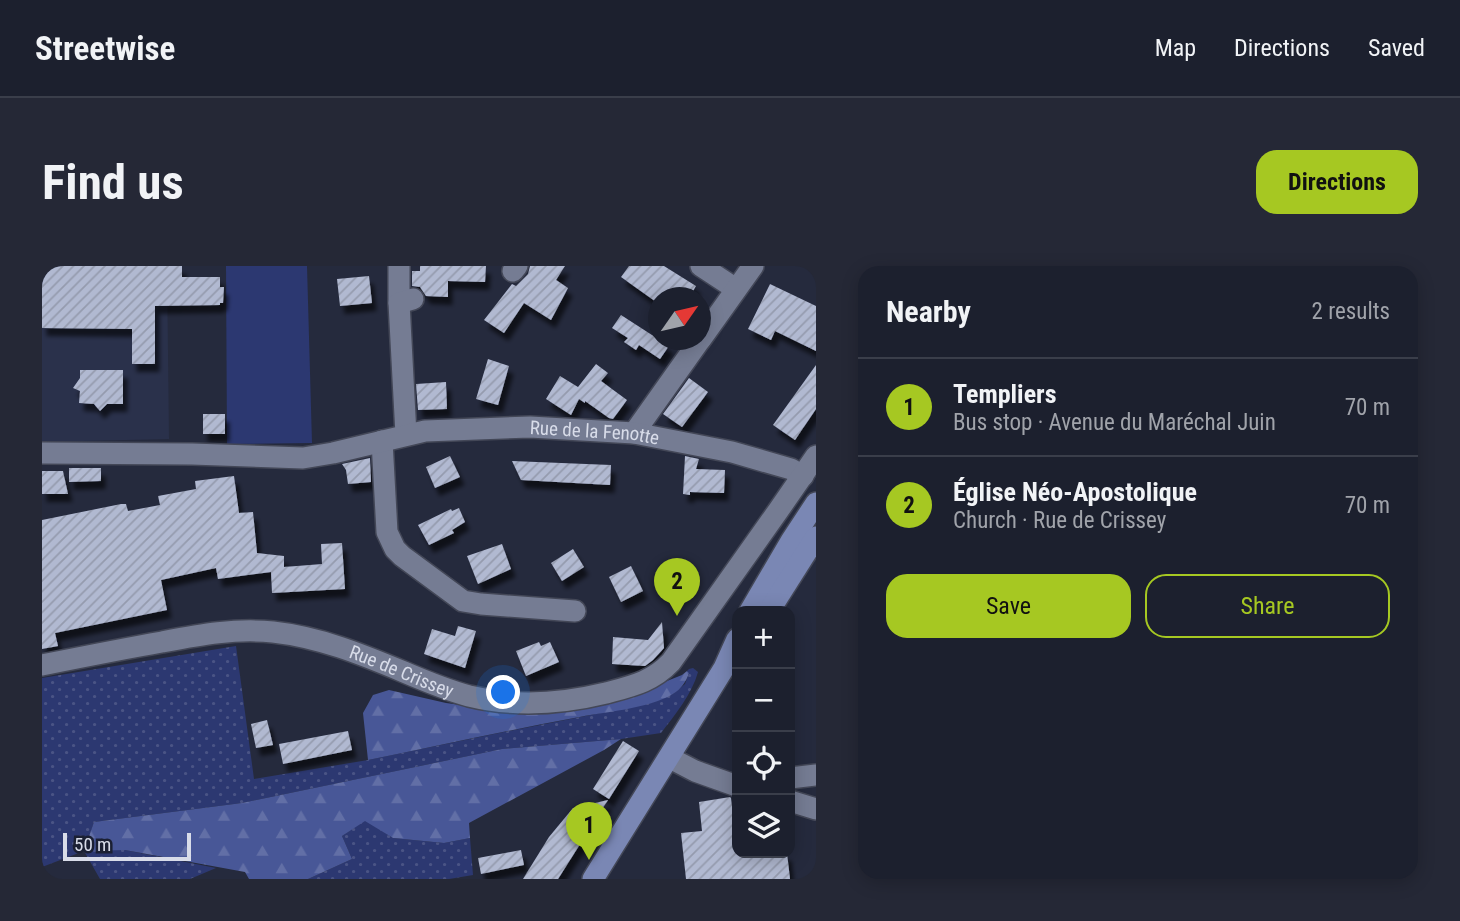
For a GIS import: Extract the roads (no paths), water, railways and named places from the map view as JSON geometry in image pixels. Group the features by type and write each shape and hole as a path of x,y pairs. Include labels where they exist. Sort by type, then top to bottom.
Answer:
{"main road":[{"path":"753,606 816,503"},
{"path":"772,606 816,537"},
{"path":"593,879 731,660"}],"street":[{"path":"399,266 406,301 406,435"},
{"path":"701,266 736,289"},
{"path":"711,324 753,266"},
{"path":"634,433 692,350"},
{"name":"Rue de la Fenotte","path":"42,453 303,458 425,431 530,428 634,433 732,452 791,469 803,476"},
{"path":"382,441 387,532 395,549 402,556 463,601 575,611"},
{"name":"Rue de Crissey","path":"42,665 212,633 246,630 302,636 332,644 468,695 535,704 586,698 642,682 662,671 671,662 816,456"},
{"path":"675,749 695,771 732,784"},
{"path":"795,777 816,775"},
{"path":"795,803 816,809"}],"place":[{"name":"Église Néo-Apostolique","path":"677,616"},
{"name":"Templiers","path":"589,860"}]}
